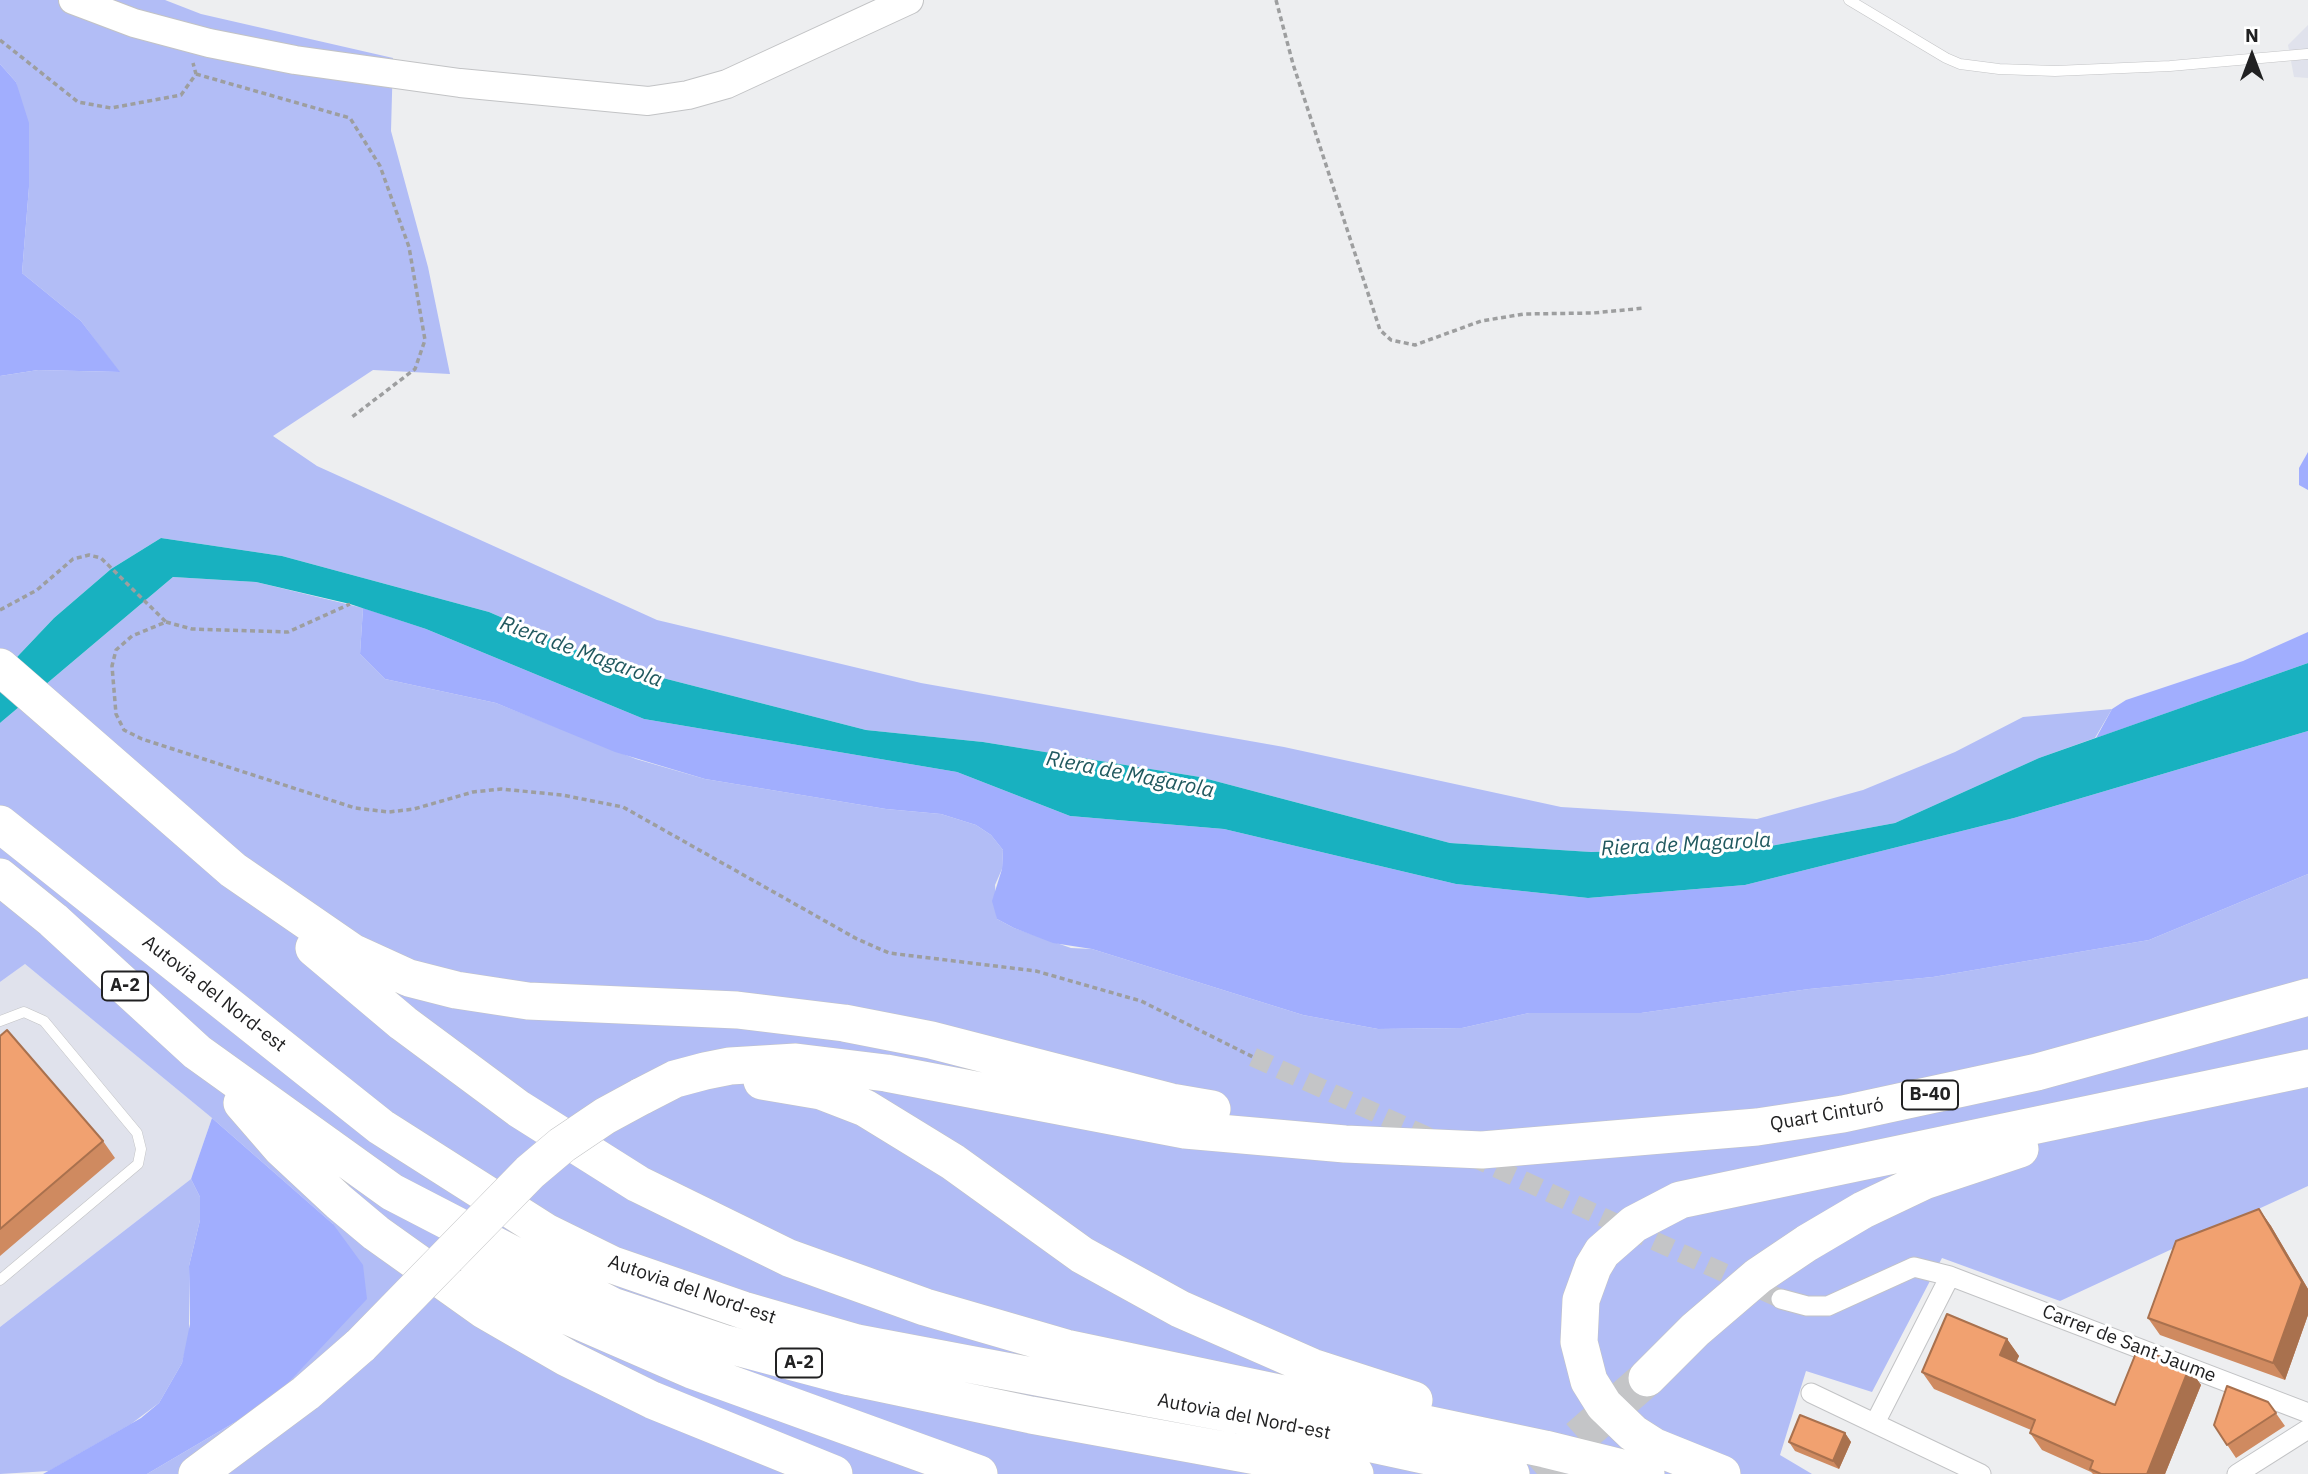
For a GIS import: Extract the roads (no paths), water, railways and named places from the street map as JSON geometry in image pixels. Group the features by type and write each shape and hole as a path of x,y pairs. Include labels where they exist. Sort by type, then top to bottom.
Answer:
{"highway":[{"path":"0,667 233,870 352,952 409,978 456,990 528,1001 737,1010 844,1023 931,1040 1171,1102 1294,1123 1544,1144"},
{"name":"Autovia del Nord-est","path":"0,824 381,1127 546,1232 613,1265 743,1310 857,1343 1251,1418 1511,1474"},
{"path":"233,870 254,897 402,1023 519,1109 638,1184 789,1258 925,1307 1066,1348 1519,1443 1646,1474"},
{"name":"Autovia del Nord-est","path":"0,877 53,920 197,1052 290,1121 392,1192 612,1306 668,1326 863,1380 1031,1415 1355,1474"},
{"name":"Quart Cinturó","path":"1544,1144 1758,1127 1843,1114 2037,1072 2308,997"},
{"path":"197,1052 281,1148 339,1202 386,1240 484,1310 567,1359 652,1400 834,1474"},
{"path":"197,1474 306,1393 360,1345 530,1172 562,1145 605,1116 640,1097 675,1079 705,1071 730,1066 796,1062 886,1073 1185,1130 1345,1144 1482,1150 1544,1144"},
{"path":"1722,1474 1667,1453 1633,1433 1611,1413 1589,1381 1578,1327 1585,1284 1602,1252 1642,1219 1680,1200 2308,1068"},
{"path":"1647,1378 1695,1330 1758,1276 1863,1210 1924,1181 2015,1150 2308,1076"},
{"path":"640,1097 744,1081 792,1085 821,1091 865,1108 895,1124 1082,1255 1234,1335 1312,1367 1449,1411 1669,1474"},
{"path":"290,1121 335,1166 371,1196 470,1261 570,1317 692,1370 979,1474"}],"main road":[{"path":"73,0 161,30 295,60 460,83 648,101 688,95 727,84 909,0"}],"street":[{"name":"Carrer de Sant Jaume","path":"1781,1299 1807,1307 1828,1306 1914,1267 1950,1276 2308,1413"},
{"path":"1875,1423 1950,1276"},
{"path":"1811,1393 1981,1474"},
{"path":"2237,1474 2308,1429"}],"lane":[{"path":"1849,0 1946,58 1972,66 2055,71 2170,66 2307,54"},
{"path":"0,1021 24,1012 44,1021 137,1133 141,1149 138,1164 0,1280"}],"water":[{"name":"Riera de Magarola","path":"161,538 282,556 489,612 612,665 866,730 983,742 1200,777 1450,843 1591,852 1765,847 1895,823 2039,758 2308,663 2308,731 2014,818 1745,885 1588,898 1456,884 1224,829 1070,816 957,772 644,719 426,629 350,604 256,582 173,577 0,723 0,675 54,618 111,569"}],"tunnel":[{"path":"1253,1057 1433,1139"},
{"path":"1470,1156 1781,1299"},
{"path":"1537,1474 1647,1378"}]}
